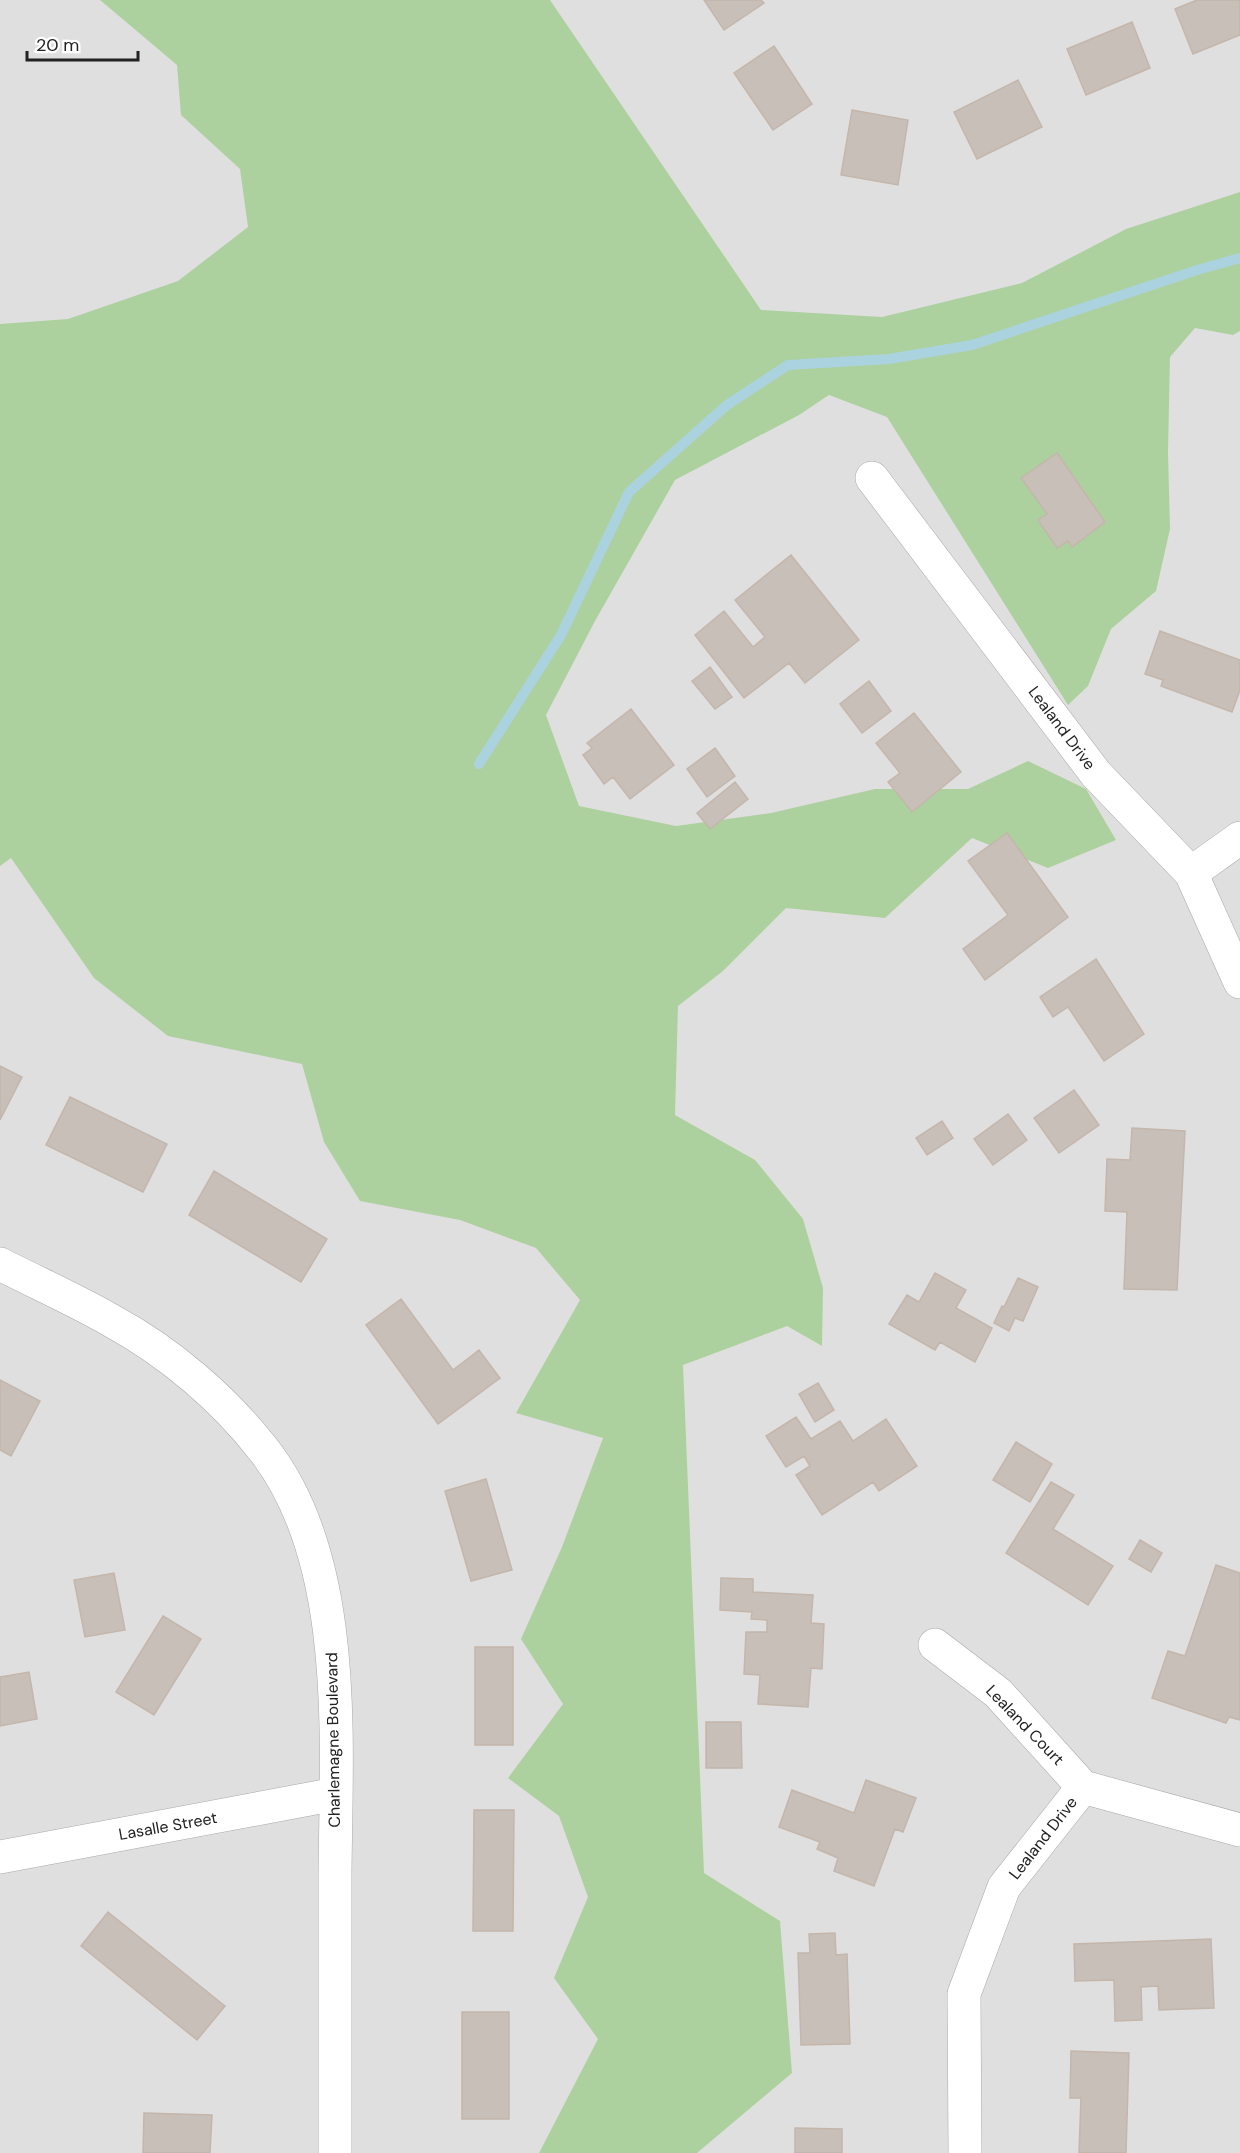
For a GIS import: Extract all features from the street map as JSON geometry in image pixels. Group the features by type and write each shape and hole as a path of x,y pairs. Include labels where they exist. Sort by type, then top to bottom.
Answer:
{"street":[{"name":"Lealand Drive","path":"872,478 1096,774 1191,873 1240,982"},
{"path":"1191,873 1240,838"},
{"name":"Charlemagne Boulevard","path":"0,1264 113,1321 162,1353 200,1383 264,1450 291,1493 311,1541 325,1598 333,1666 336,1794 335,2153"},
{"name":"Lealand Court","path":"935,1644 998,1694 1083,1787"},
{"name":"Lealand Drive","path":"965,2153 964,1994 1004,1887 1083,1787 1240,1830"},
{"name":"Lasalle Street","path":"0,1857 336,1794"}],"shaded area":[{"path":"0,0 1240,0 1240,2153 0,2153"}],"green space":[{"path":"100,0 550,0 761,310 882,317 1022,283 1126,229 1240,192 1240,331 1233,335 1195,328 1170,357 1168,452 1170,529 1156,591 1111,629 1088,686 1068,705 887,417 829,395 799,415 675,480 595,621 546,715 579,806 676,826 771,813 875,789 968,789 1028,761 1086,789 1116,840 1048,868 972,838 885,918 786,908 723,971 678,1006 675,1115 755,1160 803,1219 823,1288 822,1346 787,1326 683,1365 704,1873 780,1921 792,2073 697,2153 539,2153 598,2039 554,1978 588,1897 559,1816 508,1778 563,1704 521,1639 562,1547 603,1438 516,1413 580,1300 536,1248 460,1220 360,1201 324,1142 302,1064 168,1036 94,978 11,858 0,866 0,324 68,319 178,281 248,227 240,169 181,115 177,65"}],"building":[{"path":"704,0 761,0 764,3 724,30"},
{"path":"1197,0 1240,0 1240,35 1193,54 1175,9"},
{"path":"1132,22 1150,68 1086,95 1067,49"},
{"path":"774,46 812,104 773,130 734,73"},
{"path":"1018,80 1042,127 977,159 954,112"},
{"path":"852,110 908,120 898,185 841,175"},
{"path":"1057,453 1105,522 1072,547 1068,541 1057,548 1038,520 1047,514 1021,478"},
{"path":"791,555 859,640 805,683 789,663 744,698 695,635 724,611 753,647 765,637 735,600"},
{"path":"1160,631 1240,660 1240,690 1232,712 1161,686 1163,680 1145,674"},
{"path":"710,667 732,697 715,709 692,681"},
{"path":"869,681 891,711 862,733 840,704"},
{"path":"631,709 674,765 630,799 613,777 604,784 583,755 592,748 587,743"},
{"path":"914,713 961,772 912,812 888,782 900,773 876,743"},
{"path":"715,748 735,776 707,797 687,769"},
{"path":"735,782 748,799 710,829 697,813"},
{"path":"1007,833 1068,917 985,980 963,949 1008,915 968,861"},
{"path":"1096,959 1144,1034 1104,1061 1068,1007 1053,1017 1040,997"},
{"path":"0,1066 22,1077 0,1120"},
{"path":"1074,1090 1099,1125 1059,1153 1034,1118"},
{"path":"70,1097 167,1144 143,1192 46,1145"},
{"path":"1008,1114 1027,1140 993,1165 974,1139"},
{"path":"942,1121 953,1138 927,1155 916,1138"},
{"path":"1132,1128 1185,1131 1177,1290 1124,1289 1127,1212 1105,1211 1107,1159 1130,1160"},
{"path":"214,1171 327,1239 301,1282 189,1215"},
{"path":"935,1273 966,1290 956,1308 992,1328 975,1362 940,1342 935,1350 889,1324 907,1295 919,1302"},
{"path":"1018,1278 1038,1287 1023,1321 1015,1318 1009,1331 994,1323"},
{"path":"401,1299 453,1370 479,1350 500,1378 438,1424 366,1325"},
{"path":"0,1380 40,1401 11,1456 0,1450"},
{"path":"818,1383 834,1410 815,1422 799,1394"},
{"path":"796,1417 811,1439 840,1421 853,1441 886,1419 917,1466 879,1491 873,1482 822,1515 796,1475 810,1466 804,1456 786,1467 766,1436"},
{"path":"1016,1442 1052,1464 1030,1502 993,1480"},
{"path":"486,1479 512,1570 471,1581 445,1491"},
{"path":"1051,1482 1074,1495 1053,1529 1113,1566 1088,1605 1006,1553"},
{"path":"1140,1540 1162,1553 1151,1572 1129,1559"},
{"path":"1216,1565 1240,1573 1240,1720 1229,1717 1226,1723 1152,1698 1168,1651 1185,1656"},
{"path":"114,1573 125,1630 85,1637 74,1580"},
{"path":"721,1578 753,1579 753,1592 813,1595 811,1623 824,1624 822,1669 811,1668 808,1707 758,1704 760,1675 744,1674 746,1632 767,1632 767,1620 751,1619 752,1612 720,1610"},
{"path":"163,1616 201,1639 154,1715 116,1692"},
{"path":"475,1647 513,1647 513,1745 475,1745"},
{"path":"29,1672 37,1719 0,1726 0,1677"},
{"path":"706,1722 741,1722 742,1768 706,1768"},
{"path":"866,1780 916,1798 903,1832 895,1829 874,1886 834,1871 838,1858 817,1849 820,1842 779,1827 792,1790 854,1813"},
{"path":"474,1810 514,1810 513,1931 473,1931"},
{"path":"108,1912 225,2006 197,2040 81,1946"},
{"path":"835,1933 836,1955 847,1954 850,2044 801,2045 798,1953 810,1953 809,1934"},
{"path":"1211,1939 1214,2008 1159,2010 1158,1986 1141,1987 1142,2020 1115,2021 1114,1980 1075,1981 1074,1944"},
{"path":"462,2012 509,2012 509,2119 462,2119"},
{"path":"1071,2051 1129,2053 1126,2153 1079,2153 1081,2098 1070,2098"},
{"path":"144,2113 212,2115 210,2153 143,2153"},
{"path":"795,2128 842,2129 842,2153 795,2153"}],"waterway":[{"path":"479,764 561,635 629,492 727,405 788,365 889,359 972,345 1197,270 1240,258"}]}
